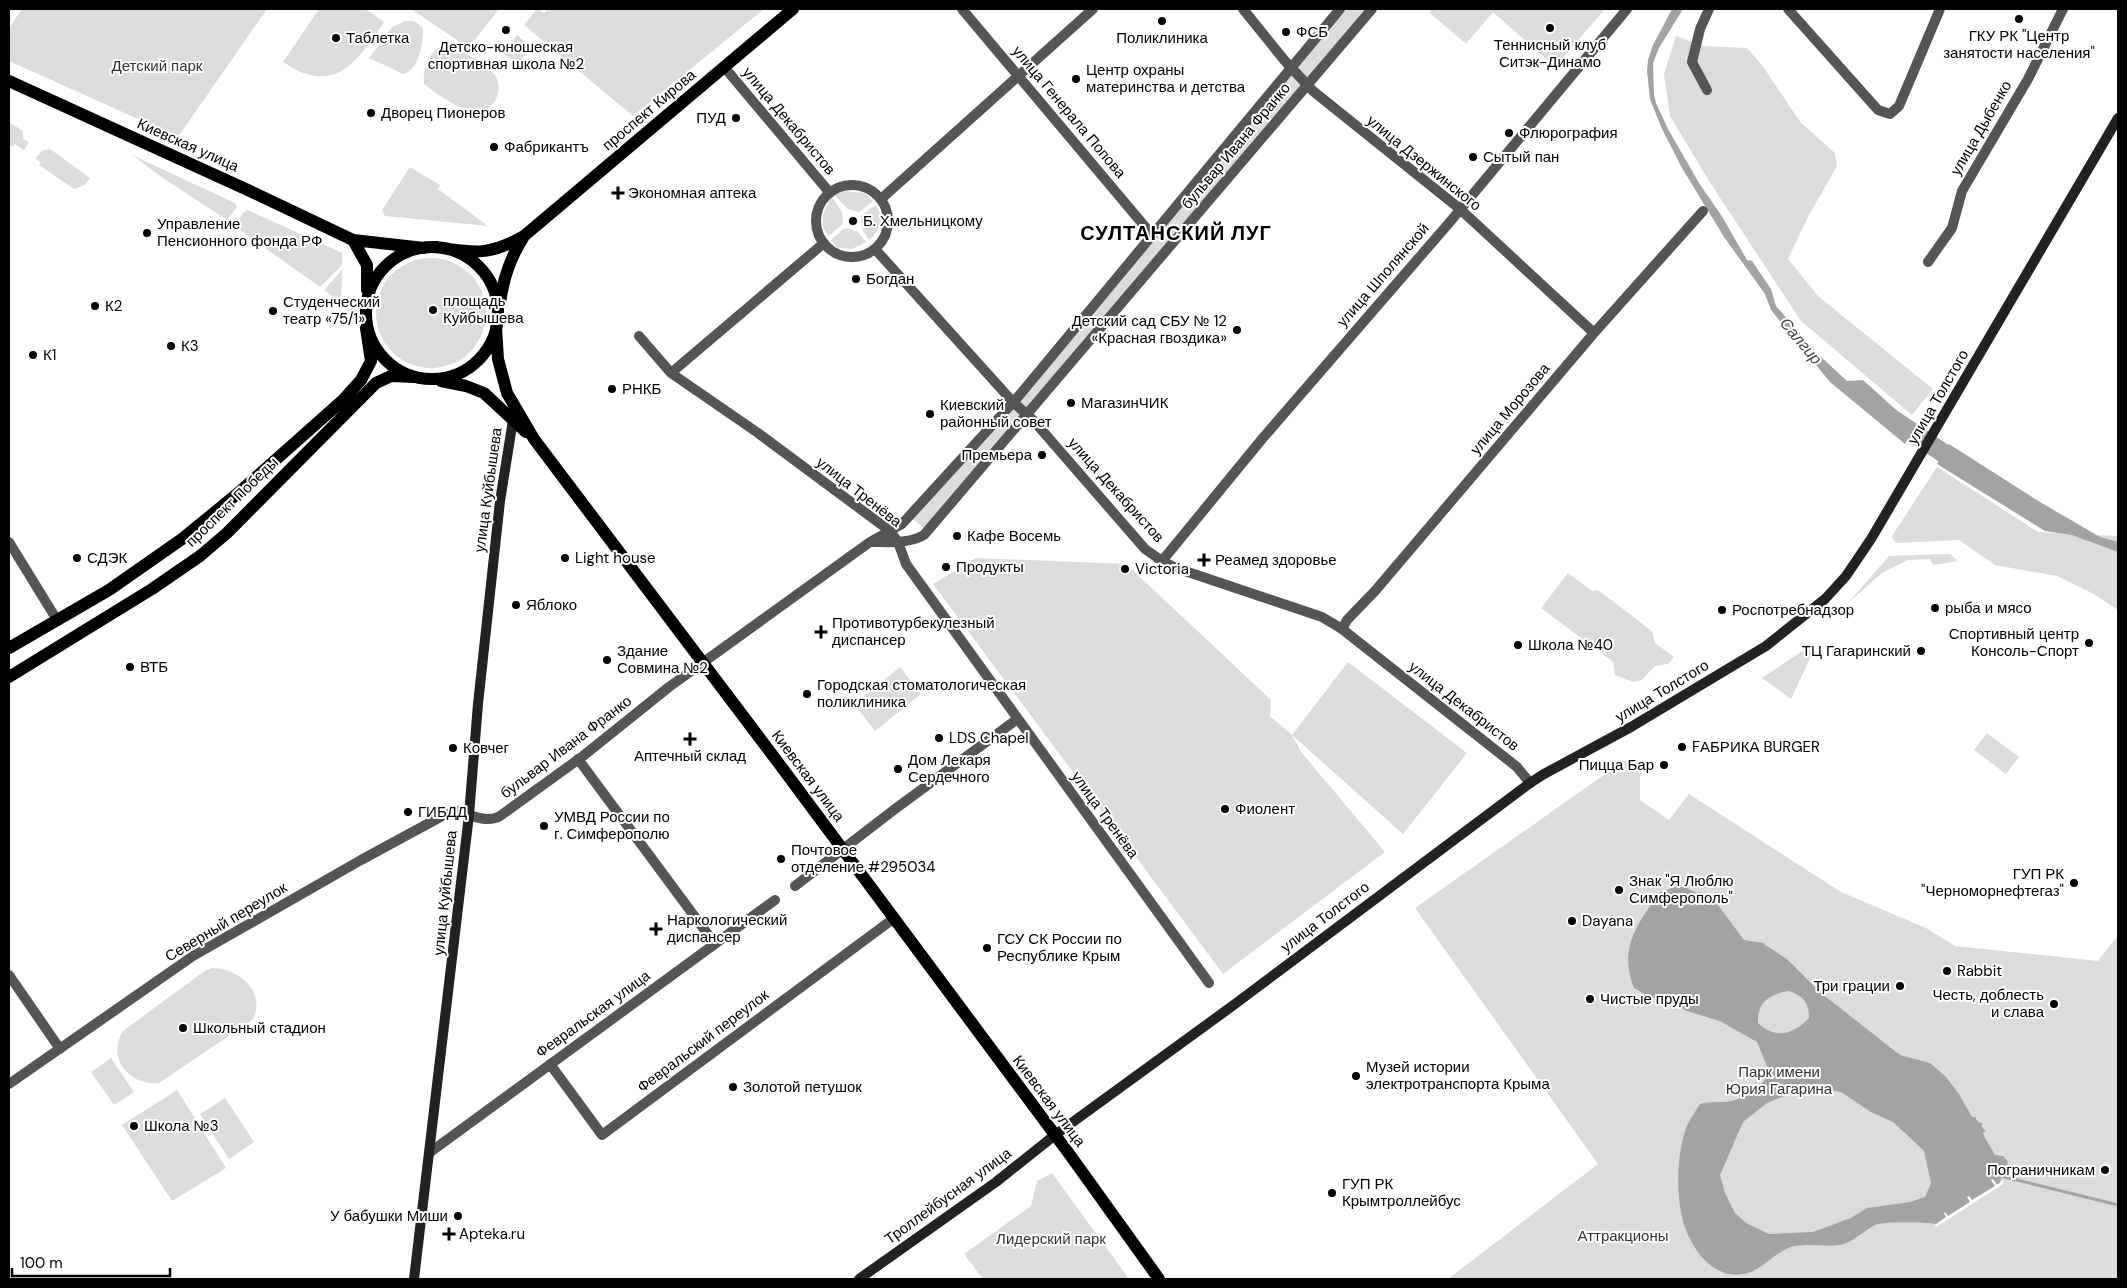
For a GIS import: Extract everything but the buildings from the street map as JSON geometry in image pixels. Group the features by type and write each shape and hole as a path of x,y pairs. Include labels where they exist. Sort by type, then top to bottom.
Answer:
{"main road":[{"name":"проспект Кирова","path":"524,236 793,9"},
{"name":"Киевская улица","path":"9,81 353,240 430,247"},
{"name":"улица Толстого","path":"1055,1135 1530,783 1632,727 1766,646 1825,599 1846,576 1910,475 2118,118"},
{"path":"367,295 384,268 395,258 409,252 430,247 478,253 504,247 524,236"},
{"path":"353,240 367,264 365,318 366,328 374,348 380,356 395,368 414,377 431,379 444,378 466,371 487,350 497,324 503,282 516,248 524,236"},
{"path":"430,247 463,255 476,264 486,275 497,303 497,324"},
{"name":"Киевская улица","path":"497,324 498,359 507,393 534,439 843,850 1055,1135 1159,1279"},
{"name":"проспект Победы","path":"9,648 109,590 182,539 343,400 361,380 371,361 366,328"},
{"name":"проспект Победы","path":"9,677 152,590 200,556 227,533 376,383 391,376 414,377"},
{"name":"Киевская улица","path":"431,379 466,386 484,393 534,439"},
{"name":"улица Куйбышева","path":"414,1279 469,815 478,704 501,486 513,420"},
{"name":"Троллейбусная улица","path":"859,1279 996,1182 1055,1135"}],"street":[{"name":"улица Генерала Попова","path":"962,9 1152,235"},
{"path":"881,199 1093,9"},
{"name":"улица Дзержинского","path":"1243,9 1307,85 1460,210 1594,333"},
{"name":"бульвар Ивана Франко","path":"469,815 495,819 578,759 668,687 870,542 902,524 1013,402 1290,66 1340,9"},
{"name":"бульвар Ивана Франко","path":"870,542 898,542 924,535 1372,9"},
{"name":"улица Шполянской","path":"1162,561 1262,439 1460,210 1627,9"},
{"path":"1707,90 1692,62 1700,28 1709,9"},
{"path":"1788,9 1878,110 1890,114 1900,106 1940,9"},
{"name":"улица Дыбенко","path":"1928,262 1952,228 1962,191 2028,79 2063,9"},
{"name":"улица Декабристов","path":"724,68 830,193"},
{"path":"856,185 870,190 881,199 887,211 888,225 884,238 875,249 862,256 848,257 835,252 824,243 818,231 816,217 821,203 830,193 843,186 856,185"},
{"name":"улица Морозова","path":"1342,629 1347,620 1381,584 1594,333 1703,211"},
{"path":"671,373 824,243"},
{"name":"улица Декабристов","path":"875,249 1013,402 1027,414 1144,549 1176,568 1322,617 1342,629 1517,766 1530,783"},
{"name":"улица Тренёва","path":"639,336 671,373 758,432 890,531 898,542 906,564 1016,720 1209,983"},
{"path":"9,542 57,620"},
{"path":"796,886 895,809 1016,720"},
{"path":"578,759 715,944"},
{"name":"Северный переулок","path":"9,1084 193,956 357,862 444,815 462,810 469,815"},
{"name":"Февральская улица","path":"428,1153 775,900"},
{"name":"Февральский переулок","path":"550,1064 602,1135 893,918"},
{"path":"9,975 60,1049"}],"green space":[{"name":"Детский парк","path":"22,9 267,9 178,137 9,61 9,28"},
{"name":"Таблетка","path":"319,9 365,9 384,22 354,61 342,70 330,75 316,76 301,72 283,62"},
{"path":"411,9 499,9 474,41 468,44 460,42"},
{"path":"539,9 544,13 547,9 764,9 633,116 524,25 536,10"},
{"path":"1345,9 1367,9 1306,80 1295,67"},
{"name":"Теннисный клуб Ситэк-Динамо","path":"1432,9 1605,9 1555,67 1493,12 1466,44 1429,12"},
{"path":"405,21 414,21 423,28 423,34 416,63 408,72 403,74 369,58 392,27"},
{"path":"517,35 531,47 518,64 503,53"},
{"path":"1676,36 1703,46 1747,48 1762,65 1801,123 1835,153 1837,166 1809,215 1788,259 1818,296 1933,389 1912,415 1801,321 1709,181 1670,116 1664,74"},
{"path":"448,44 481,63 496,77 499,85 498,94 493,104 486,110 478,112 465,109 442,97 424,84 426,65 432,53"},
{"path":"1291,72 1302,85 1025,409 1018,403"},
{"path":"9,122 23,131 23,139 29,142 24,150 15,144 13,147 9,144"},
{"path":"50,149 90,178 85,185 74,189 39,165 41,163 36,158 42,151"},
{"path":"132,155 235,203 237,207 227,220"},
{"path":"410,167 440,185 438,189 488,226 385,216 382,210"},
{"path":"846,191 865,193 873,201 859,212 848,209 834,195"},
{"path":"832,197 842,212 843,224 829,236 823,227 823,216 826,206"},
{"path":"875,205 881,219 879,228 869,240 862,229 861,216"},
{"path":"248,210 342,253 342,265 320,287 234,226 243,213"},
{"path":"845,228 857,231 866,242 852,249 838,248 831,240"},
{"path":"431,258 452,262 470,274 482,292 486,313 482,334 470,352 452,364 431,368 410,364 392,352 380,334 376,313 380,292 392,274 410,262"},
{"path":"342,270 341,303 324,290"},
{"path":"1015,407 1022,414 924,528 913,519"},
{"path":"1937,467 2038,532 2118,536 2118,610 2092,593 2057,576 1995,565 1959,540 1898,543 1894,541 1892,536"},
{"path":"1950,554 1958,561 1933,565 1930,559 1908,560 1882,573 1847,604 1889,556"},
{"name":"Фиолент","path":"976,558 1126,564 1271,700 1270,716 1291,734 1302,753 1385,852 1223,974 933,584"},
{"path":"1568,573 1592,591 1598,590 1652,631 1655,643 1674,657 1668,664 1655,666 1642,680 1633,682 1615,675 1613,662 1541,608"},
{"path":"1810,646 1813,652 1791,699 1762,678"},
{"path":"1348,662 1467,753 1403,834 1292,735"},
{"path":"900,667 921,694 875,731 854,704"},
{"path":"1987,733 2019,757 2006,774 1974,750"},
{"name":"Парк имени Юрия Гагарина","path":"1625,760 1640,774 1640,800 1669,820 1689,794 1841,892 1926,928 1955,946 2098,961 2118,935 2118,1279 1448,1279 1598,1164 1415,908"},
{"name":"Школьный стадион","path":"212,968 231,972 248,984 256,1000 256,1010 252,1020 159,1083 148,1083 130,1075 119,1061 117,1051 118,1041 123,1031 203,972"},
{"path":"111,1058 134,1092 114,1105 91,1072"},
{"path":"177,1090 226,1168 172,1201 122,1125"},
{"path":"225,1098 254,1142 229,1159 200,1114"},
{"name":"Лидерский парк","path":"1052,1173 1129,1279 983,1279 964,1254 1031,1206 1037,1181"}],"water":[{"path":"1672,9 1683,9 1659,48 1653,63 1654,95 1668,129 1747,260 1752,261 1771,289 1776,306 1819,355 1847,381 1863,380 1915,427 1905,444 1830,382 1771,310 1765,294 1724,237 1682,168 1662,129 1650,99 1647,71 1653,45"},
{"path":"1949,444 2040,502 2100,537 2118,542 2118,552 2072,535 2045,531 1937,464"},
{"path":"1675,887 1685,887 1718,905 1744,940 1763,943 1788,960 1821,993 1900,1055 1930,1063 1946,1077 1959,1094 1972,1117 1975,1117 1978,1122 1982,1123 1982,1127 1986,1131 1983,1132 1984,1136 1995,1155 2003,1156 2007,1160 2008,1167 2003,1169 2000,1183 1936,1224 1905,1222 1875,1225 1844,1244 1804,1245 1786,1249 1749,1273 1731,1274 1711,1266 1703,1258 1690,1238 1682,1217 1678,1174 1680,1152 1685,1131 1700,1104 1732,1101 1744,1097 1764,1081 1769,1071 1757,1042 1720,1021 1687,1011 1670,1002 1648,996 1634,988 1628,960 1629,948 1644,914 1660,892","holes":["1789,991 1804,1000 1808,1008 1809,1018 1791,1031 1785,1033 1771,1032 1758,1023 1762,1004 1776,994","1817,1088 1841,1092 1871,1112 1893,1122 1924,1151 1931,1183 1925,1197 1910,1202 1867,1208 1851,1218 1813,1232 1769,1234 1746,1223 1735,1213 1725,1193 1720,1175 1743,1122 1767,1103 1791,1093"]}],"pier":[{"path":"1993,1179 1997,1185 2003,1180 2003,1184 1936,1227 1935,1225 1946,1217 1945,1212 1948,1216 1970,1202 1967,1197 1969,1196 1972,1200 1995,1186 1991,1180"}],"waterway":[{"name":"Салгир","path":"1891,418 1964,467"},
{"path":"2001,1176 2118,1205"}],"place":[{"name":"ГКУ РК \"Центр занятости населения\"","path":"2019,19"},
{"name":"Поликлиника","path":"1162,21"},
{"name":"Теннисный клуб Ситэк-Динамо","path":"1550,28"},
{"name":"Детско-юношеская спортивная школа №2","path":"506,30"},
{"name":"ФСБ","path":"1286,32"},
{"name":"Таблетка","path":"336,38"},
{"name":"Центр охраны материнства и детства","path":"1076,79"},
{"name":"Дворец Пионеров","path":"371,113"},
{"name":"ПУД","path":"736,118"},
{"name":"Флюрография","path":"1509,133"},
{"name":"Фабрикантъ","path":"494,147"},
{"name":"Сытый пан","path":"1473,157"},
{"name":"Экономная аптека","path":"618,193"},
{"name":"Б. Хмельницкому","path":"853,221"},
{"name":"Управление Пенсионного фонда РФ","path":"147,233"},
{"name":"Богдан","path":"856,279"},
{"name":"К2","path":"95,306"},
{"name":"площадь Куйбышева","path":"433,310"},
{"name":"Студенческий театр «75/1»","path":"273,311"},
{"name":"Детский сад СБУ № 12 «Красная гвоздика»","path":"1237,330"},
{"name":"К3","path":"171,346"},
{"name":"К1","path":"33,355"},
{"name":"РНКБ","path":"612,389"},
{"name":"МагазинЧИК","path":"1071,403"},
{"name":"Киевский районный совет","path":"930,414"},
{"name":"Премьера","path":"1042,455"},
{"name":"Кафе Восемь","path":"957,536"},
{"name":"СДЭК","path":"77,558"},
{"name":"Light house","path":"565,558"},
{"name":"Реамед здоровье","path":"1204,560"},
{"name":"Продукты","path":"946,567"},
{"name":"Victoria","path":"1125,569"},
{"name":"Яблоко","path":"516,605"},
{"name":"рыба и мясо","path":"1935,608"},
{"name":"Роспотребнадзор","path":"1722,610"},
{"name":"Противотурбекулезный диспансер","path":"821,632"},
{"name":"Спортивный центр Консоль-Спорт","path":"2089,643"},
{"name":"Школа №40","path":"1518,645"},
{"name":"ТЦ Гагаринский","path":"1921,651"},
{"name":"Здание Совмина №2","path":"607,660"},
{"name":"ВТБ","path":"130,667"},
{"name":"Городская стоматологическая поликлиника","path":"807,694"},
{"name":"LDS Chapel","path":"939,738"},
{"name":"Аптечный склад","path":"690,739"},
{"name":"FАБРИКА BURGER","path":"1682,747"},
{"name":"Ковчег","path":"453,748"},
{"name":"Пицца Бар","path":"1664,765"},
{"name":"Дом Лекаря Сердечного","path":"898,769"},
{"name":"Фиолент","path":"1225,809"},
{"name":"ГИБДД","path":"408,812"},
{"name":"УМВД России по г. Симферополю","path":"544,826"},
{"name":"Почтовое отделение #295034","path":"781,859"},
{"name":"ГУП РК \"Черноморнефтегаз\"","path":"2074,883"},
{"name":"Знак \"Я Люблю Симферополь\"","path":"1619,890"},
{"name":"Dayana","path":"1572,921"},
{"name":"Наркологический диспансер","path":"656,929"},
{"name":"ГСУ СК России по Республике Крым","path":"987,948"},
{"name":"Rabbit","path":"1947,971"},
{"name":"Три грации","path":"1900,986"},
{"name":"Чистые пруды","path":"1590,999"},
{"name":"Честь, доблесть и слава","path":"2054,1004"},
{"name":"Школьный стадион","path":"183,1028"},
{"name":"Музей истории электротранспорта Крыма","path":"1356,1076"},
{"name":"Золотой петушок","path":"733,1087"},
{"name":"Школа №3","path":"134,1126"},
{"name":"Пограничникам","path":"2105,1170"},
{"name":"ГУП РК Крымтроллейбус","path":"1332,1193"},
{"name":"У бабушки Миши","path":"458,1216"},
{"name":"Apteka.ru","path":"449,1234"}],"district":[{"name":"СУЛТАНСКИЙ ЛУГ","path":"1176,233"}],"park label":[{"name":"Аттракционы","path":"1623,1236"}]}
